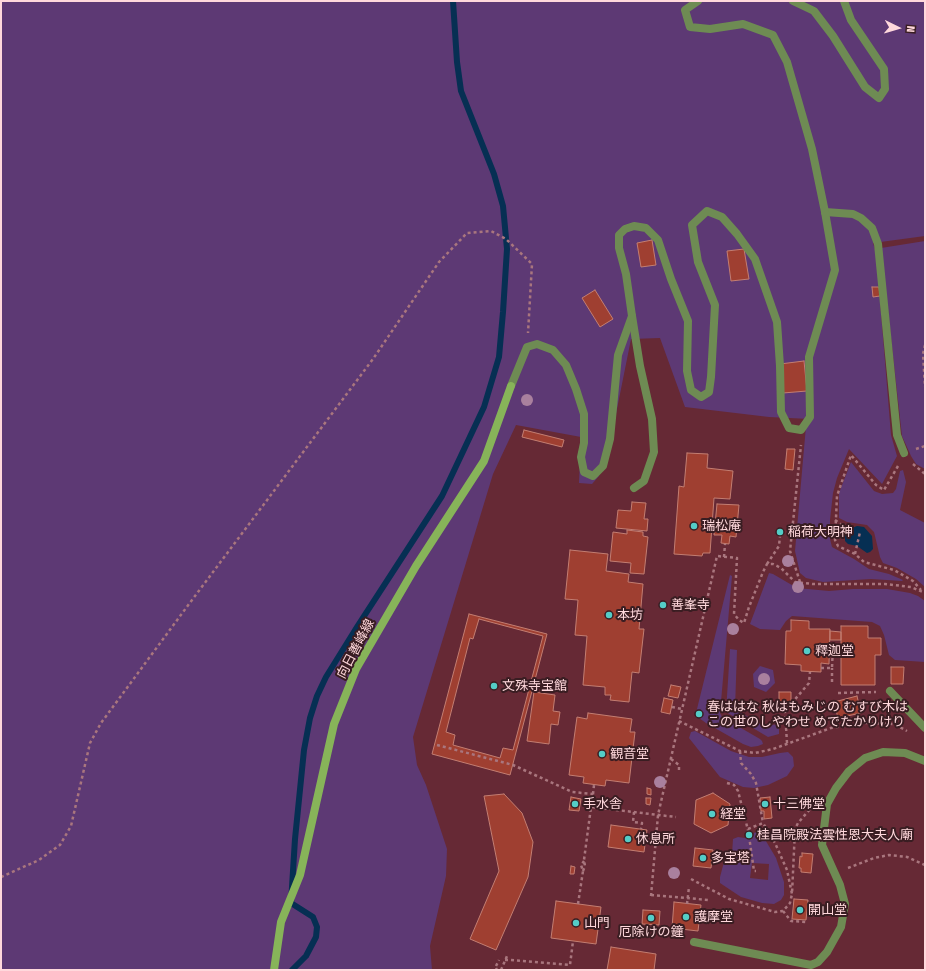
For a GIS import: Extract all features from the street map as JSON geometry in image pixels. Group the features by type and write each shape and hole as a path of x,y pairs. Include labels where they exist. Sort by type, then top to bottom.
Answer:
{"main road":[{"name":"向日善峰線","path":"274,970 282,922 300,874 334,724 353,676 416,566 484,461 511,386"}],"street":[{"path":"634,488 644,481 654,452 652,419 640,366 626,274 619,248 619,235 625,229 634,226 646,228 658,240 671,279 688,321 687,371 692,390 701,397 709,392 715,305 698,262 692,225 707,211 722,217 737,234 755,259 777,322 781,412 790,428 801,430 810,417 809,357 835,270 812,149 787,62 773,35 743,24 710,29 690,26 685,10 698,1"},
{"path":"793,1 814,11 833,36 865,86 879,98 885,89 884,69 851,20 844,1"},
{"path":"825,212 853,214 861,218 872,228 878,244 897,435 904,453"},
{"path":"511,386 527,348 536,344 553,350 566,365 584,414 584,443 581,457 584,472 593,476 603,466 605,459 610,438 618,355 632,316"},
{"path":"890,692 925,728"},
{"path":"694,942 811,965 818,962 827,952 841,927 845,904 840,885 822,845 826,804 849,771 865,758 883,752 905,753 925,761"}],"path":[{"path":"1,877 39,860 60,844 71,826 90,743 101,723 198,591 373,359 438,262 467,233 491,231 506,239 532,264 527,348"},
{"path":"925,345 923,354 925,387"},
{"path":"800,582 790,551 802,440 801,430"},
{"path":"904,453 884,490 876,485 851,455 838,489 835,540 838,546 855,554 864,562 894,570 913,581 924,592"},
{"path":"835,520 845,527"},
{"path":"855,554 860,532"},
{"path":"709,900 651,896 658,815 717,556 737,558 734,614 744,623 762,572 778,546 780,536"},
{"path":"724,557 725,544"},
{"path":"767,564 777,565 795,582 813,584 885,584 911,587 924,592"},
{"path":"832,682 833,645 841,646"},
{"path":"821,668 832,668"},
{"path":"787,743 785,711 809,683 810,672"},
{"path":"838,693 890,692"},
{"path":"824,702 828,707 836,706"},
{"path":"672,707 682,709"},
{"path":"679,720 740,751 755,753 773,749 831,728 865,723 894,724 908,731"},
{"path":"437,745 476,753 513,765 572,792 593,794"},
{"path":"740,751 741,763 751,774 756,783 763,823 775,843 787,870 792,894"},
{"path":"671,759 680,765 679,772"},
{"path":"727,783 734,785 738,791 748,829 754,871 756,871"},
{"path":"578,904 582,871 581,865 584,860 594,785"},
{"path":"691,879 729,899 776,912 783,911 790,903 792,894 795,829 798,823 816,803"},
{"path":"591,807 676,817"},
{"path":"634,812 633,822 642,824 641,829"},
{"path":"748,829 763,823"},
{"path":"834,873 874,858 889,856 906,857 925,865"},
{"path":"688,904 689,887"},
{"path":"783,911 791,920 807,922"},
{"path":"505,960 570,965 573,941"},
{"path":"501,970 507,956"},
{"path":"496,968 499,960"}],"shaded area":[{"path":"1,1 925,1 925,236 873,243 876,252 891,435 897,456 882,484 849,449 837,478 833,493 830,520 830,539 832,547 869,569 889,574 903,580 871,579 823,582 806,578 800,573 795,551 806,426 810,419 769,417 685,407 660,338 631,339 613,429 599,476 592,484 579,483 581,437 516,425 493,474 413,737 417,765 426,785 447,849 446,876 430,946 432,970 1,970"},
{"path":"925,241 925,469 916,464 902,436 881,248"},
{"path":"851,462 874,491 882,494 893,493 896,489 900,471 903,470 906,482 900,510 925,523 925,587 916,579 897,568 883,563 880,557 874,532 867,525 847,522 839,518 839,493"},
{"path":"769,573 797,588 829,591 887,589 918,596 925,601 925,662 895,660 889,655 880,626 872,622 792,616 786,621 780,630 760,629 750,624"},
{"path":"730,575 732,576 720,713 722,717 762,741 763,744 751,747 706,723 699,718 696,713"},
{"path":"730,649 737,650 735,709 764,726 779,724 779,734 768,737 726,712"},
{"path":"760,666 773,670 775,683 766,692 754,687 753,674"},
{"path":"695,731 731,751 749,757 762,757 788,752 793,757 794,766 787,776 768,785 754,788 743,787 720,777 689,738 691,732"},
{"path":"760,831 776,858 784,882 784,895 781,900 774,904 762,903 741,897 720,883 724,862 732,854 733,839 738,837 752,839 754,833","holes":["752,863 769,864 768,880 750,878"]}],"water":[{"path":"857,526 864,527 872,536 873,549 870,552 867,553 857,546 848,544 845,541 845,531"}],"building":[{"path":"652,240 656,265 641,267 637,243"},
{"path":"744,249 749,279 731,281 727,251"},
{"path":"872,287 879,287 880,296 873,297"},
{"path":"595,290 613,319 600,327 582,298"},
{"path":"804,361 807,391 783,393 780,364"},
{"path":"524,430 564,440 562,447 522,437"},
{"path":"787,449 795,449 793,470 785,469"},
{"name":"瑞松庵","path":"687,453 708,454 707,468 733,471 730,499 714,498 710,553 703,553 702,556 674,554 679,486 684,487"},
{"path":"632,502 646,503 644,519 648,519 647,531 616,528 618,510 631,511"},
{"path":"717,504 739,505 736,537 730,536 729,544 721,543 722,535 714,535"},
{"name":"稲荷大明神","path":"779,529 782,530 782,534 778,534"},
{"path":"627,530 643,532 643,536 648,537 644,574 630,573 631,563 610,561 613,532 627,534"},
{"name":"本坊","path":"570,550 608,554 606,571 629,574 628,582 643,584 639,629 644,629 639,673 632,672 629,702 610,700 611,695 605,695 605,687 583,685 587,636 575,635 578,600 565,599"},
{"name":"文殊寺宝館","path":"469,614 547,634 510,775 432,754"},
{"name":"文殊寺宝館","path":"479,619 543,636 513,750 503,748 500,758 453,745 455,735 446,732 470,638 473,639"},
{"name":"釋迦堂","path":"791,620 809,621 809,629 830,629 829,664 821,663 821,672 801,671 801,665 785,664 786,631 791,631"},
{"path":"841,626 868,626 868,638 881,638 881,655 875,655 875,685 841,685"},
{"path":"830,631 841,632 841,640 830,640"},
{"path":"891,667 904,667 903,684 891,684"},
{"path":"671,685 681,687 678,698 668,696"},
{"path":"534,692 555,695 553,711 560,712 558,725 551,724 549,744 527,741"},
{"path":"779,692 791,692 791,703 779,703"},
{"path":"857,696 861,713 838,718 834,702"},
{"path":"664,698 673,700 670,714 661,712"},
{"name":"観音堂","path":"588,713 632,719 630,732 635,732 629,783 606,780 605,786 583,783 584,777 569,775 577,717 587,719"},
{"path":"647,788 651,789 651,795 647,794"},
{"name":"経堂","path":"713,793 730,804 728,825 711,833 694,824 696,800"},
{"path":"504,794 522,813 533,842 528,877 496,950 470,939 499,871 484,796"},
{"name":"手水舎","path":"571,797 581,799 579,811 569,810"},
{"name":"十三佛堂","path":"770,797 772,818 764,819 764,811 761,811 760,798"},
{"path":"646,798 651,798 650,805 646,804"},
{"name":"休息所","path":"611,825 647,830 644,852 608,847"},
{"name":"多宝塔","path":"695,848 713,850 711,868 693,866"},
{"path":"802,853 813,854 811,873 801,872 801,868 799,868 800,856 802,857"},
{"path":"571,866 575,867 574,874 570,874"},
{"name":"開山堂","path":"794,899 808,900 806,920 792,919"},
{"name":"山門","path":"556,901 601,907 596,944 551,938"},
{"name":"護摩堂","path":"674,902 701,905 698,931 672,928"},
{"name":"厄除けの鐘","path":"643,910 660,911 659,925 642,924"},
{"path":"611,947 656,954 654,970 607,970"}],"waterway":[{"path":"292,970 306,956 316,937 317,927 313,917 291,903 295,839 304,750 310,718 317,696 326,677 357,627 442,496 484,407 499,357 507,249 503,206 494,174 461,91 457,62 453,1"}],"place":[{"name":"瑞松庵","path":"694,526"},
{"name":"稲荷大明神","path":"780,532"},
{"name":"善峯寺","path":"663,605"},
{"name":"本坊","path":"609,615"},
{"name":"釋迦堂","path":"807,651"},
{"name":"文殊寺宝館","path":"494,686"},
{"name":"春ははな 秋はもみじの むすび木は この世のしやわせ めでたかりけり","path":"699,714"},
{"name":"観音堂","path":"602,754"},
{"name":"手水舎","path":"575,804"},
{"name":"十三佛堂","path":"765,804"},
{"name":"経堂","path":"712,814"},
{"name":"桂昌院殿法雲性恩大夫人廟","path":"749,835"},
{"name":"休息所","path":"628,839"},
{"name":"多宝塔","path":"703,858"},
{"name":"開山堂","path":"800,910"},
{"name":"護摩堂","path":"686,917"},
{"name":"厄除けの鐘","path":"651,918"},
{"name":"山門","path":"576,923"}]}
